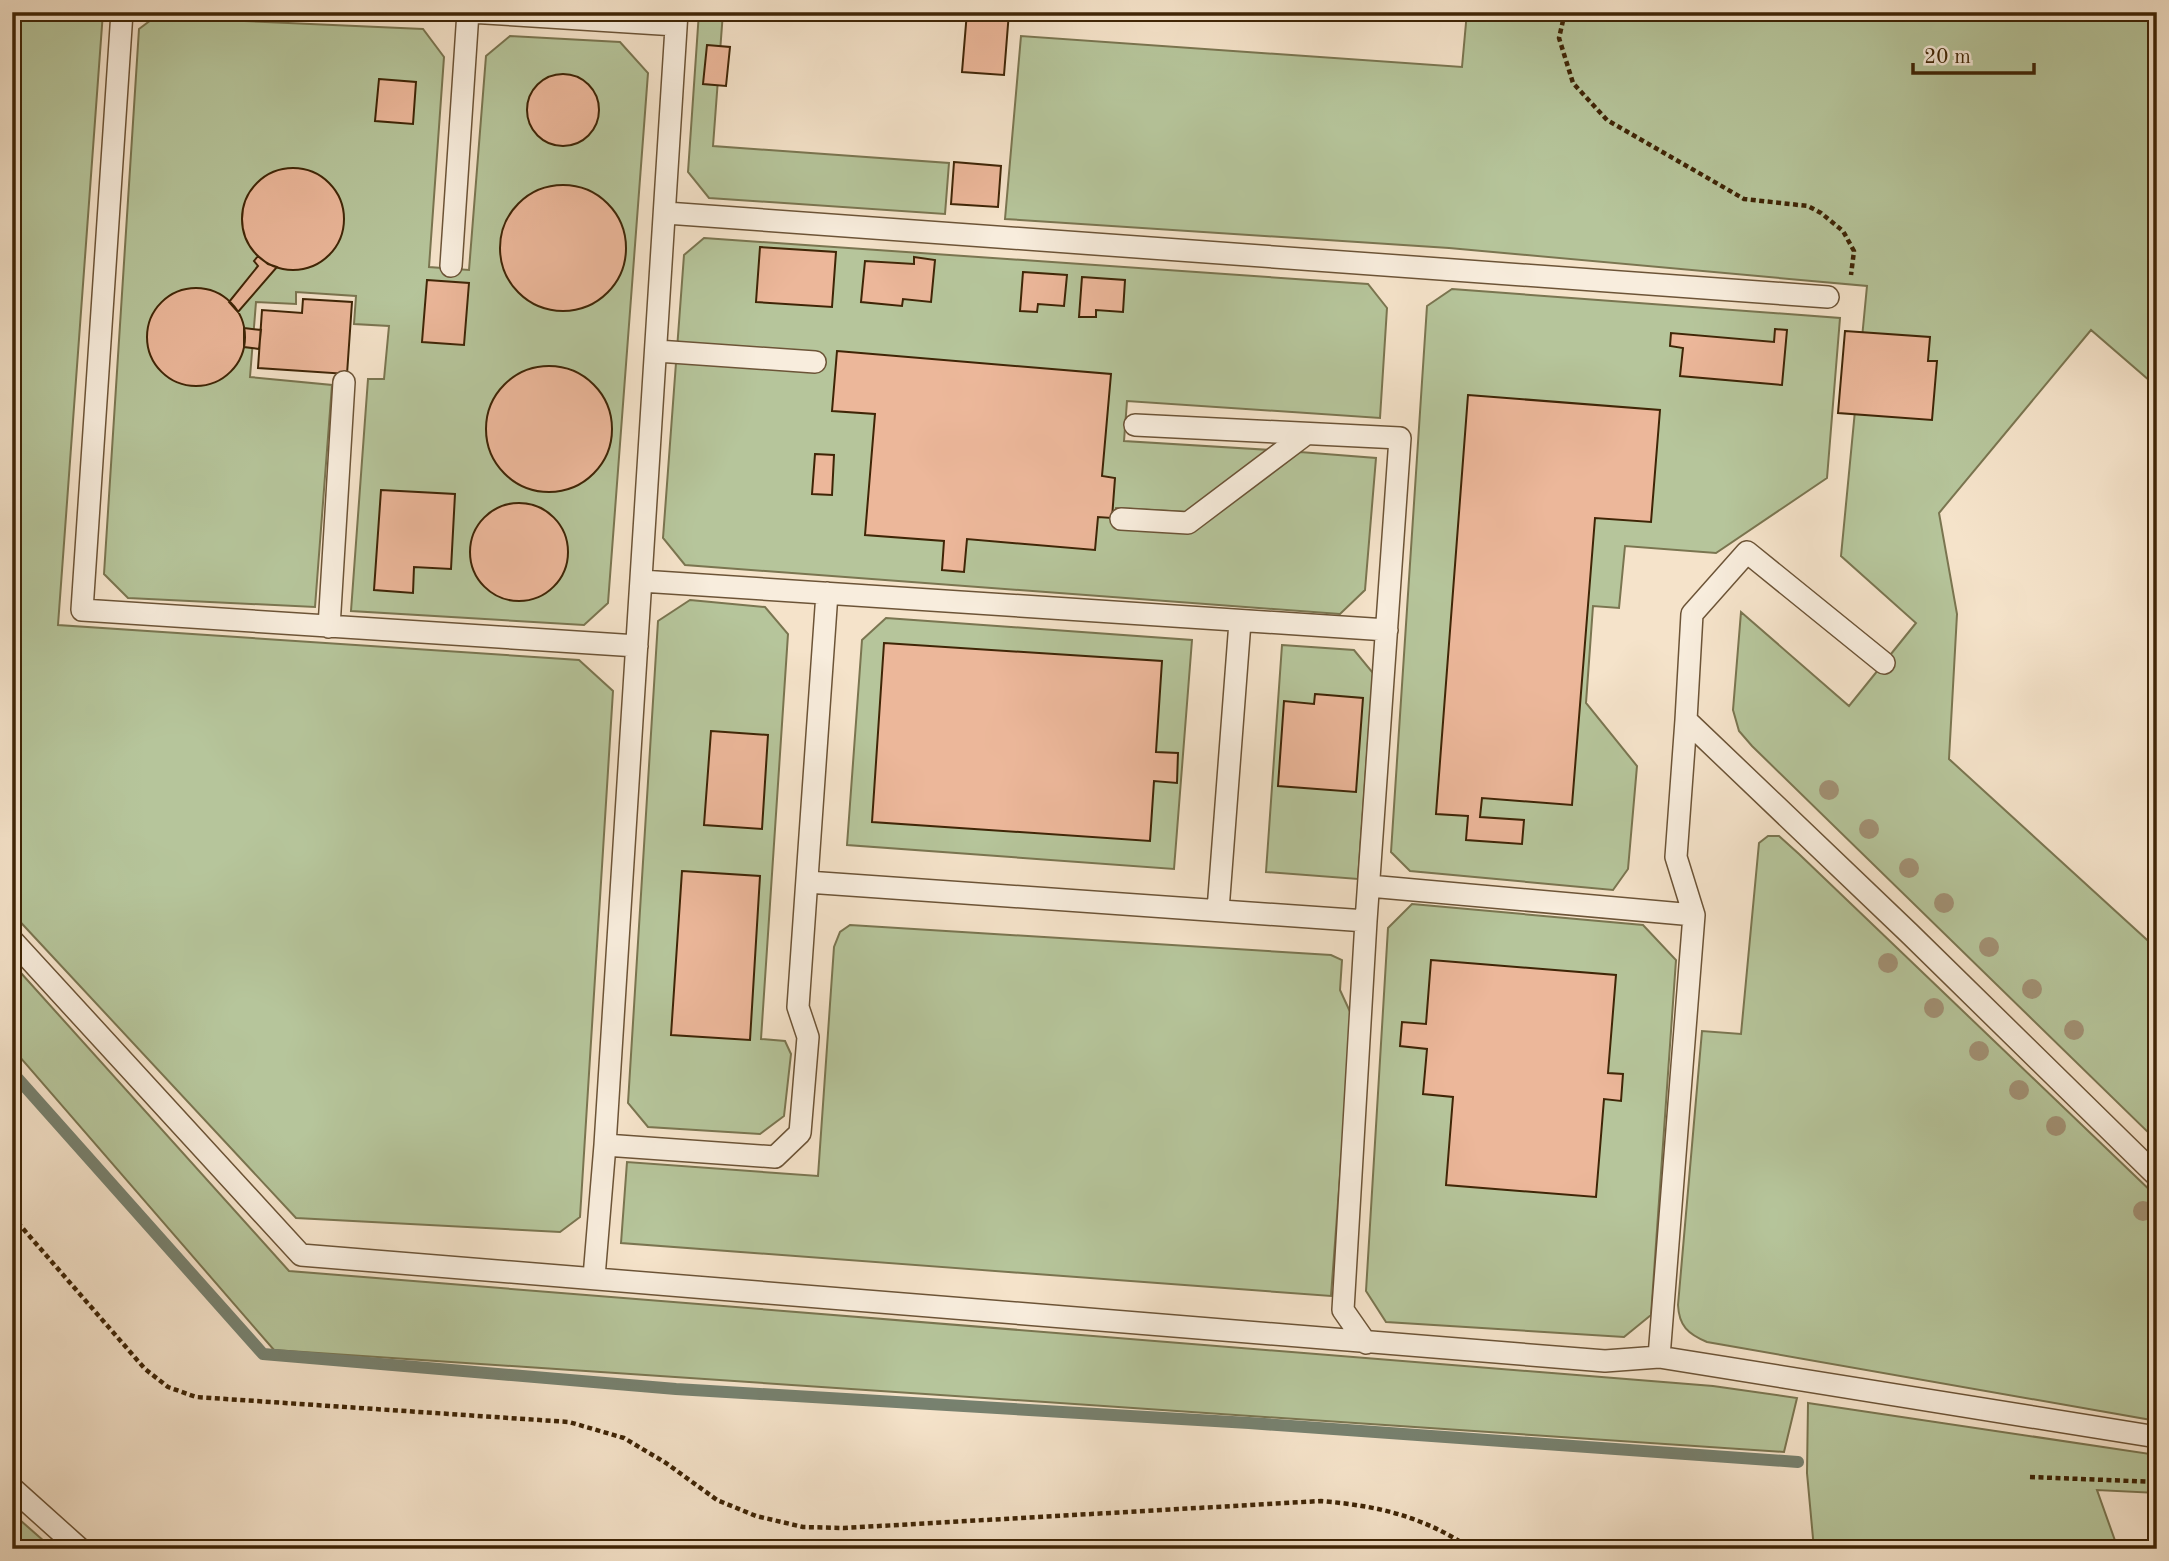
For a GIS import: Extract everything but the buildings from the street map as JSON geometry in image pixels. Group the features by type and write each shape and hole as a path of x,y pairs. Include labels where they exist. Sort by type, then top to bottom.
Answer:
{"lane":[{"path":"122,12 82,610 637,646"},
{"path":"451,266 468,12 676,19 666,213 594,1277"},
{"path":"666,213 1828,297"},
{"path":"657,351 815,362"},
{"path":"329,627 344,382"},
{"path":"1136,425 1400,438 1366,921 1343,1310 1366,1343"},
{"path":"1121,519 1188,523 1306,434"},
{"path":"1659,1357 1695,915 1675,857 1692,614 1747,552 1884,663"},
{"path":"641,581 1387,630"},
{"path":"605,1145 775,1157 800,1133 808,1037 797,1007 827,593"},
{"path":"1218,910 1240,622"},
{"path":"1686,720 2157,1175"},
{"path":"807,883 1366,921"},
{"path":"1369,886 1695,915"},
{"path":"12,940 301,1255 1605,1361 1659,1357 2157,1437"},
{"path":"12,1488 80,1549"}],"path":[{"path":"1565,12 1559,38 1573,83 1607,120 1744,199 1808,206 1843,231 1854,251 1850,278 1828,297"},
{"path":"12,1216 145,1369 168,1387 197,1397 569,1422 624,1438 666,1463 717,1500 756,1516 803,1527 858,1528 1321,1501 1357,1504 1413,1518 1443,1530 1472,1549"},
{"path":"2030,1477 2157,1482"}],"green space":[{"path":"12,12 103,12 58,625 579,660 613,691 580,1217 560,1232 296,1218 12,913"},
{"path":"699,12 723,12 713,146 949,163 945,214 709,198 688,172"},
{"path":"1467,12 2157,12 2157,387 2091,330 1939,513 1957,614 1949,759 2157,949 2157,1141 1739,731 1733,710 1741,612 1849,706 1916,623 1841,556 1867,286 1449,248 1005,219 1021,36 1462,67"},
{"path":"155,17 423,29 444,57 429,267 469,270 486,56 510,36 620,42 648,73 608,603 584,625 351,611 368,379 384,379 389,326 354,324 356,296 296,292 296,304 256,302 250,377 332,385 315,607 128,598 104,574 139,29"},
{"path":"704,238 1368,284 1387,308 1380,418 1127,401 1124,441 1270,450 1187,512 1116,508 1115,528 1193,532 1300,452 1376,458 1365,590 1340,614 685,565 663,538 684,255"},
{"path":"1452,289 1840,318 1827,478 1716,553 1625,546 1619,608 1593,606 1586,703 1637,766 1628,869 1613,890 1410,871 1391,852 1427,306"},
{"path":"690,600 765,607 788,634 761,1039 785,1041 791,1054 784,1116 760,1134 648,1127 628,1103 658,621"},
{"path":"886,618 1192,640 1174,869 847,845 862,640"},
{"path":"1282,645 1354,650 1373,673 1358,879 1266,872"},
{"path":"1768,836 1779,836 1799,854 2157,1197 2157,1421 1707,1342 1695,1336 1683,1324 1678,1305 1702,1031 1741,1034 1759,843"},
{"path":"1412,904 1643,925 1676,960 1651,1315 1624,1337 1386,1322 1366,1291 1388,928"},
{"path":"850,925 1331,955 1342,960 1340,990 1352,1016 1331,1296 621,1243 627,1162 818,1176 834,947 840,932"},
{"path":"12,963 289,1271 1713,1386 1797,1398 1784,1452 274,1350 12,1048"},
{"path":"1808,1403 2157,1455 2157,1493 2097,1490 2118,1549 1814,1549 1807,1473"},
{"path":"12,1513 53,1549 12,1549"}],"waterway":[{"path":"12,1072 263,1354 676,1389 1249,1423 1798,1462"}]}
